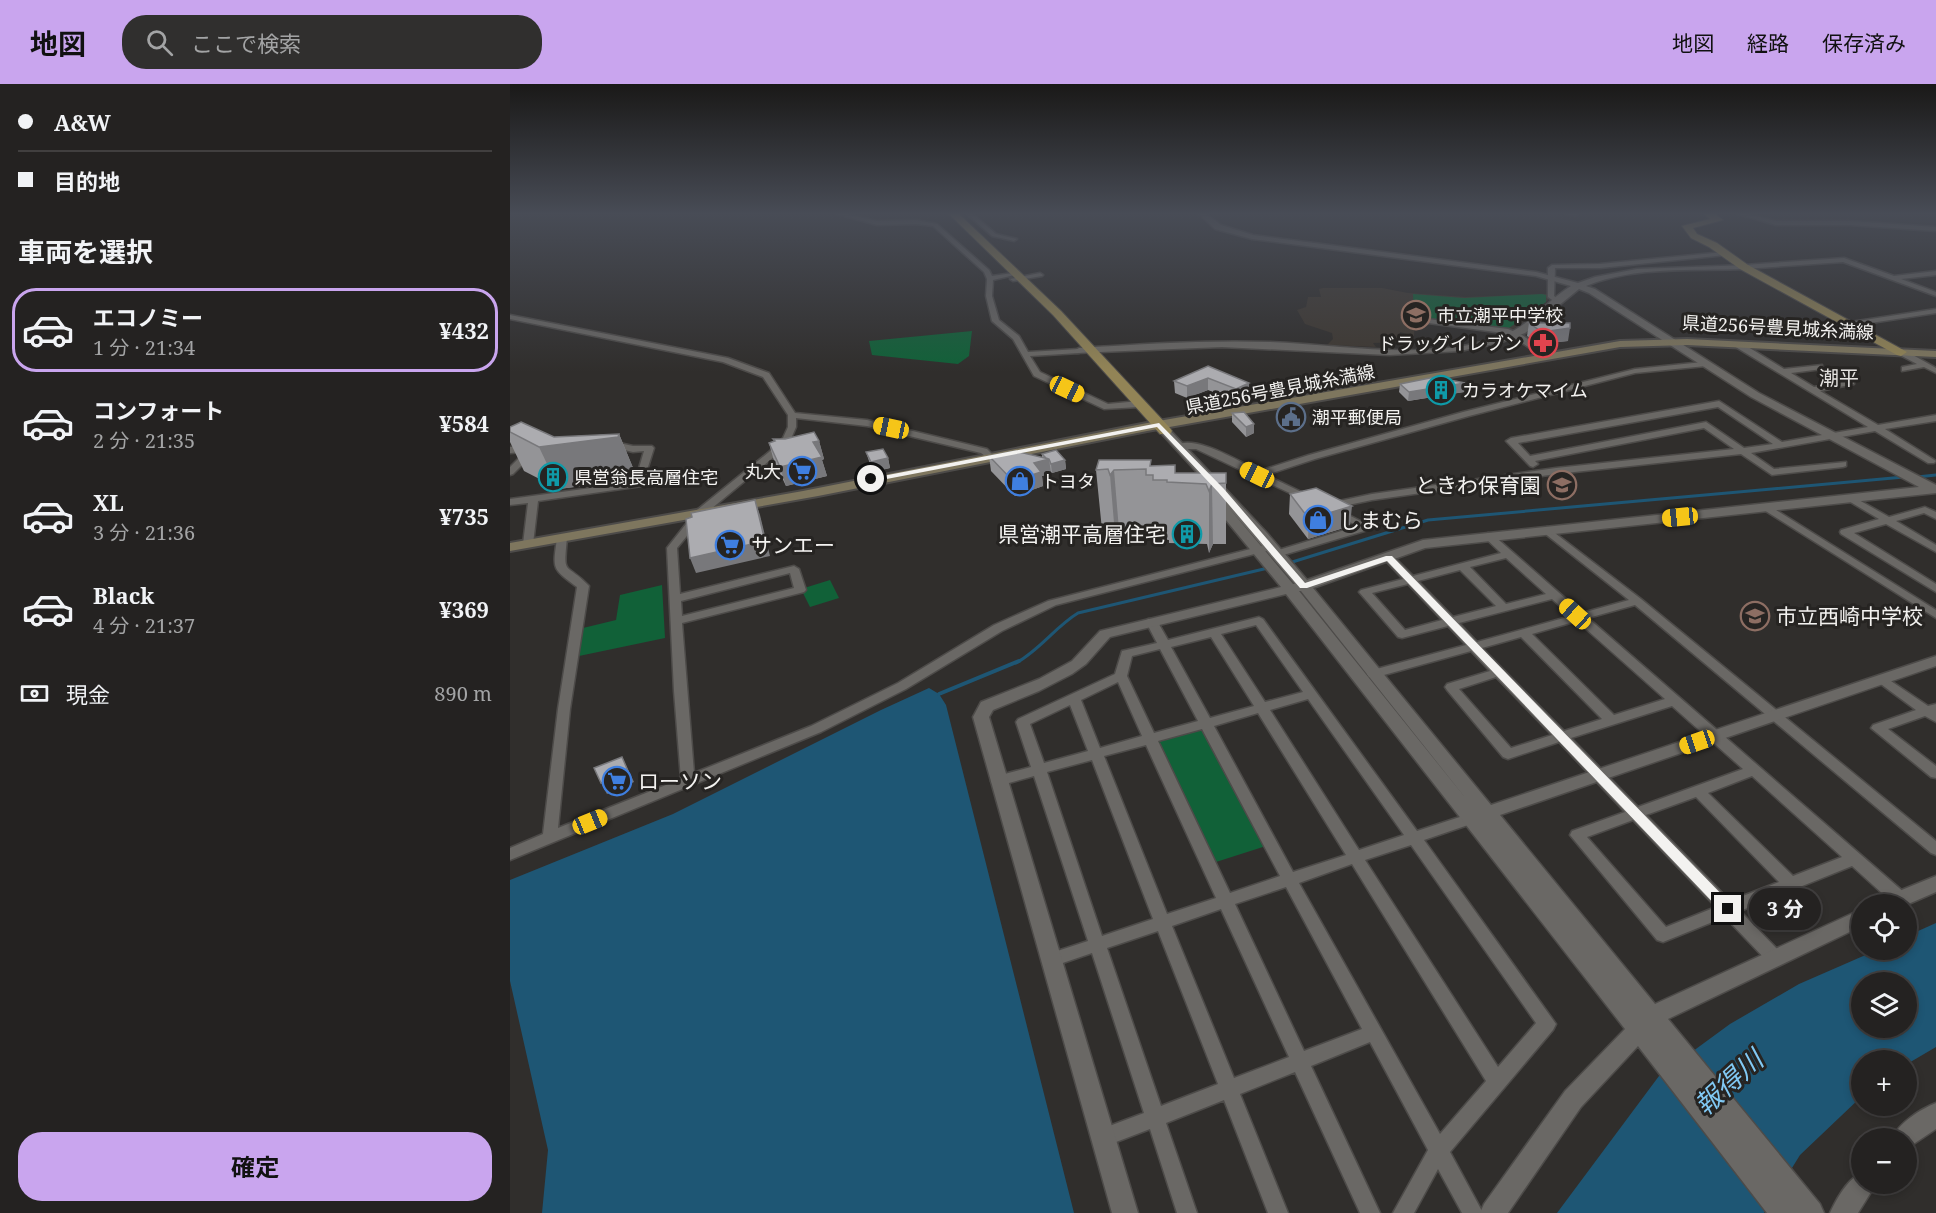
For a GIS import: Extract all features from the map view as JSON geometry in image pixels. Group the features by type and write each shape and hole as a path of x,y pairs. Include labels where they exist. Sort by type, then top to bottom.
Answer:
{"main road":[{"path":"1005,267 1015,276"},
{"path":"1006,267 1156,429"},
{"path":"1744,267 1901,352"},
{"name":"県道256号豊見城糸満線","path":"510,548 808,493 996,462 1156,429 1620,344 1669,342 1737,344 1936,354"},
{"name":"県道256号豊見城糸満線","path":"808,493 988,456 1156,429"}],"street":[{"path":"981,267 990,279 989,296 996,321 1016,338 1037,374 1107,408 1133,405"},
{"path":"1470,267 1551,278 1578,286 1600,296 1703,364 1831,436 1934,490"},
{"path":"1555,267 1551,268 1551,297 1557,302"},
{"path":"1026,354 1241,344 1420,352 1481,345 1514,334 1529,326 1578,286 1626,274 1748,267"},
{"path":"1862,267 1936,294"},
{"path":"1893,278 1936,273"},
{"path":"990,279 1040,275"},
{"path":"1851,324 1936,311"},
{"path":"510,317 725,360 766,375 792,415 792,427 780,447 701,512 672,548 688,782"},
{"path":"1406,318 1505,331 1514,334 1550,357"},
{"path":"1737,344 1931,461"},
{"path":"1901,352 1936,371"},
{"path":"1257,475 1312,457 1466,414 1635,371 1703,364"},
{"path":"1905,369 1924,365"},
{"path":"1782,372 1819,367"},
{"path":"1812,390 1851,382"},
{"path":"1542,473 1511,441 1719,404 1781,445"},
{"path":"1684,410 1773,472 1843,464"},
{"path":"792,415 879,425 984,451 988,456"},
{"path":"1325,506 1372,497 1542,473 1781,445 1936,418"},
{"path":"1529,459 1706,425"},
{"path":"1156,429 1180,446 1194,460 1270,553 1666,1050 1783,1213"},
{"path":"1156,429 1270,553"},
{"path":"510,502 639,484 649,448 633,449 607,444"},
{"path":"510,854 816,729 902,686 998,628 1052,603 1270,553 1367,527 1198,446 1180,446"},
{"path":"510,450 531,449 510,471"},
{"path":"1194,460 1218,456"},
{"path":"1125,1213 998,781 981,717 987,706 1063,673 1079,662 1096,639 1105,634 1291,582 1389,558 1423,544 1934,490"},
{"path":"1850,498 1936,549"},
{"path":"528,544 531,521 528,510 534,499"},
{"path":"1768,508 1936,615"},
{"path":"1936,516 1925,510 1845,532 1936,589"},
{"path":"1547,530 1637,601 1936,849"},
{"path":"1488,536 1673,701 1705,729 1716,735 1855,858 1888,894"},
{"path":"550,838 564,709 584,586 562,571 560,564 562,538"},
{"path":"1508,554 1365,592 1402,634 1554,595"},
{"path":"1389,558 1774,957"},
{"path":"1462,566 1503,607"},
{"path":"675,599 794,569 800,590 677,621"},
{"path":"1876,577 1904,569"},
{"path":"1291,582 1373,674 1478,816"},
{"path":"1373,674 1637,601"},
{"path":"1370,1213 1121,676 1126,654 1259,621 1547,1024 1438,1151 1403,1213"},
{"path":"1152,622 1289,879 1473,1213"},
{"path":"1214,632 1497,1082"},
{"path":"1523,632 1612,721"},
{"path":"1051,960 1936,661"},
{"path":"1499,672 1451,687 1508,754 1673,701"},
{"path":"1121,676 1023,722 1187,1213"},
{"path":"1882,680 1933,712"},
{"path":"998,781 1311,694"},
{"path":"1074,698 1278,1213"},
{"path":"1933,712 1878,728 1936,773"},
{"path":"1755,770 1577,836 1663,935 1855,858"},
{"path":"1699,792 1791,884"},
{"path":"1913,894 1936,884"},
{"path":"1493,1213 1573,1099 1645,1023 1774,957 1851,922"},
{"path":"1103,1138 1373,1033"},
{"path":"1666,1050 1811,1212"},
{"path":"1917,1131 1933,1121"},
{"path":"1843,1213 1857,1194"}],"shaded area":[{"name":"市立潮平中学校","path":"1382,288 1408,293 1466,297 1547,294 1549,299 1523,323 1510,331 1415,321 1414,336 1400,332 1402,342 1373,343 1376,347 1327,345 1333,339 1332,333 1305,324 1297,310 1306,307 1308,297 1321,297 1319,289"}],"green space":[{"path":"1413,294 1464,298 1542,294 1546,295 1546,302 1509,328 1414,317"},
{"path":"972,331 969,356 958,364 872,355 869,341"},
{"path":"830,580 839,598 810,607 801,589"},
{"path":"662,585 665,638 579,656 583,628 616,620 620,595"},
{"path":"1203,727 1266,846 1216,862 1156,741"}],"water":[{"path":"929,688 939,694 946,705 1074,1213 542,1213 548,1150 510,981 510,880 673,814"},
{"name":"報得川","path":"1936,923 1936,1047 1917,1058 1917,1050 1851,1050 1851,1107 1800,1155 1764,1213 1557,1213 1659,1076 1730,1024 1799,984 1854,960 1917,960 1917,932"}],"building":[{"path":"1529,323 1570,323 1570,328 1542,332"},
{"path":"1208,366 1249,383 1236,389 1208,378 1187,386 1174,381"},
{"path":"1435,377 1465,383 1409,392 1400,384"},
{"path":"1244,412 1254,424 1246,427 1232,413"},
{"path":"521,422 554,437 619,434 618,437 539,447 510,432 510,427"},
{"path":"814,432 819,441 813,442 822,457 780,467 769,443 775,441 773,439 785,439"},
{"path":"883,449 888,458 871,462 866,452"},
{"path":"1056,450 1065,460 1051,464 1049,459 1042,454"},
{"path":"1015,451 1049,459 1034,463 1041,472 1013,481 989,456"},
{"path":"1099,460 1151,460 1150,466 1175,465 1175,473 1226,473 1226,483 1212,484 1209,491 1206,484 1153,480 1153,475 1146,475 1146,469 1114,470 1110,475 1108,469 1096,470"},
{"path":"1316,488 1352,506 1309,519 1290,494"},
{"name":"サンエー","path":"755,500 765,541 690,558 686,519 692,517 691,513"},
{"path":"622,757 628,771 601,783 594,768"}],"waterway":[{"path":"1917,477 1936,475"},
{"path":"1289,563 1428,520 1904,477"},
{"path":"1016,663 1033,652 1078,613 1268,568"},
{"path":"939,694 1019,661"}],"place":[{"name":"市立潮平中学校","path":"1416,315"},
{"name":"ドラッグイレブン","path":"1543,343"},
{"name":"カラオケマイム","path":"1441,390"},
{"name":"潮平郵便局","path":"1291,417"},
{"name":"丸大","path":"802,471"},
{"name":"県営翁長高層住宅","path":"553,477"},
{"name":"トヨタ","path":"1020,481"},
{"name":"ときわ保育園","path":"1562,485"},
{"name":"しまむら","path":"1318,520"},
{"name":"県営潮平高層住宅","path":"1187,534"},
{"name":"サンエー","path":"730,545"},
{"name":"市立西崎中学校","path":"1755,616"},
{"name":"ローソン","path":"617,781"}],"district":[{"name":"潮平","path":"1839,377"}],"route":[{"path":"871,479 1159,425 1194,460 1304,586 1389,558 1728,909"}]}
